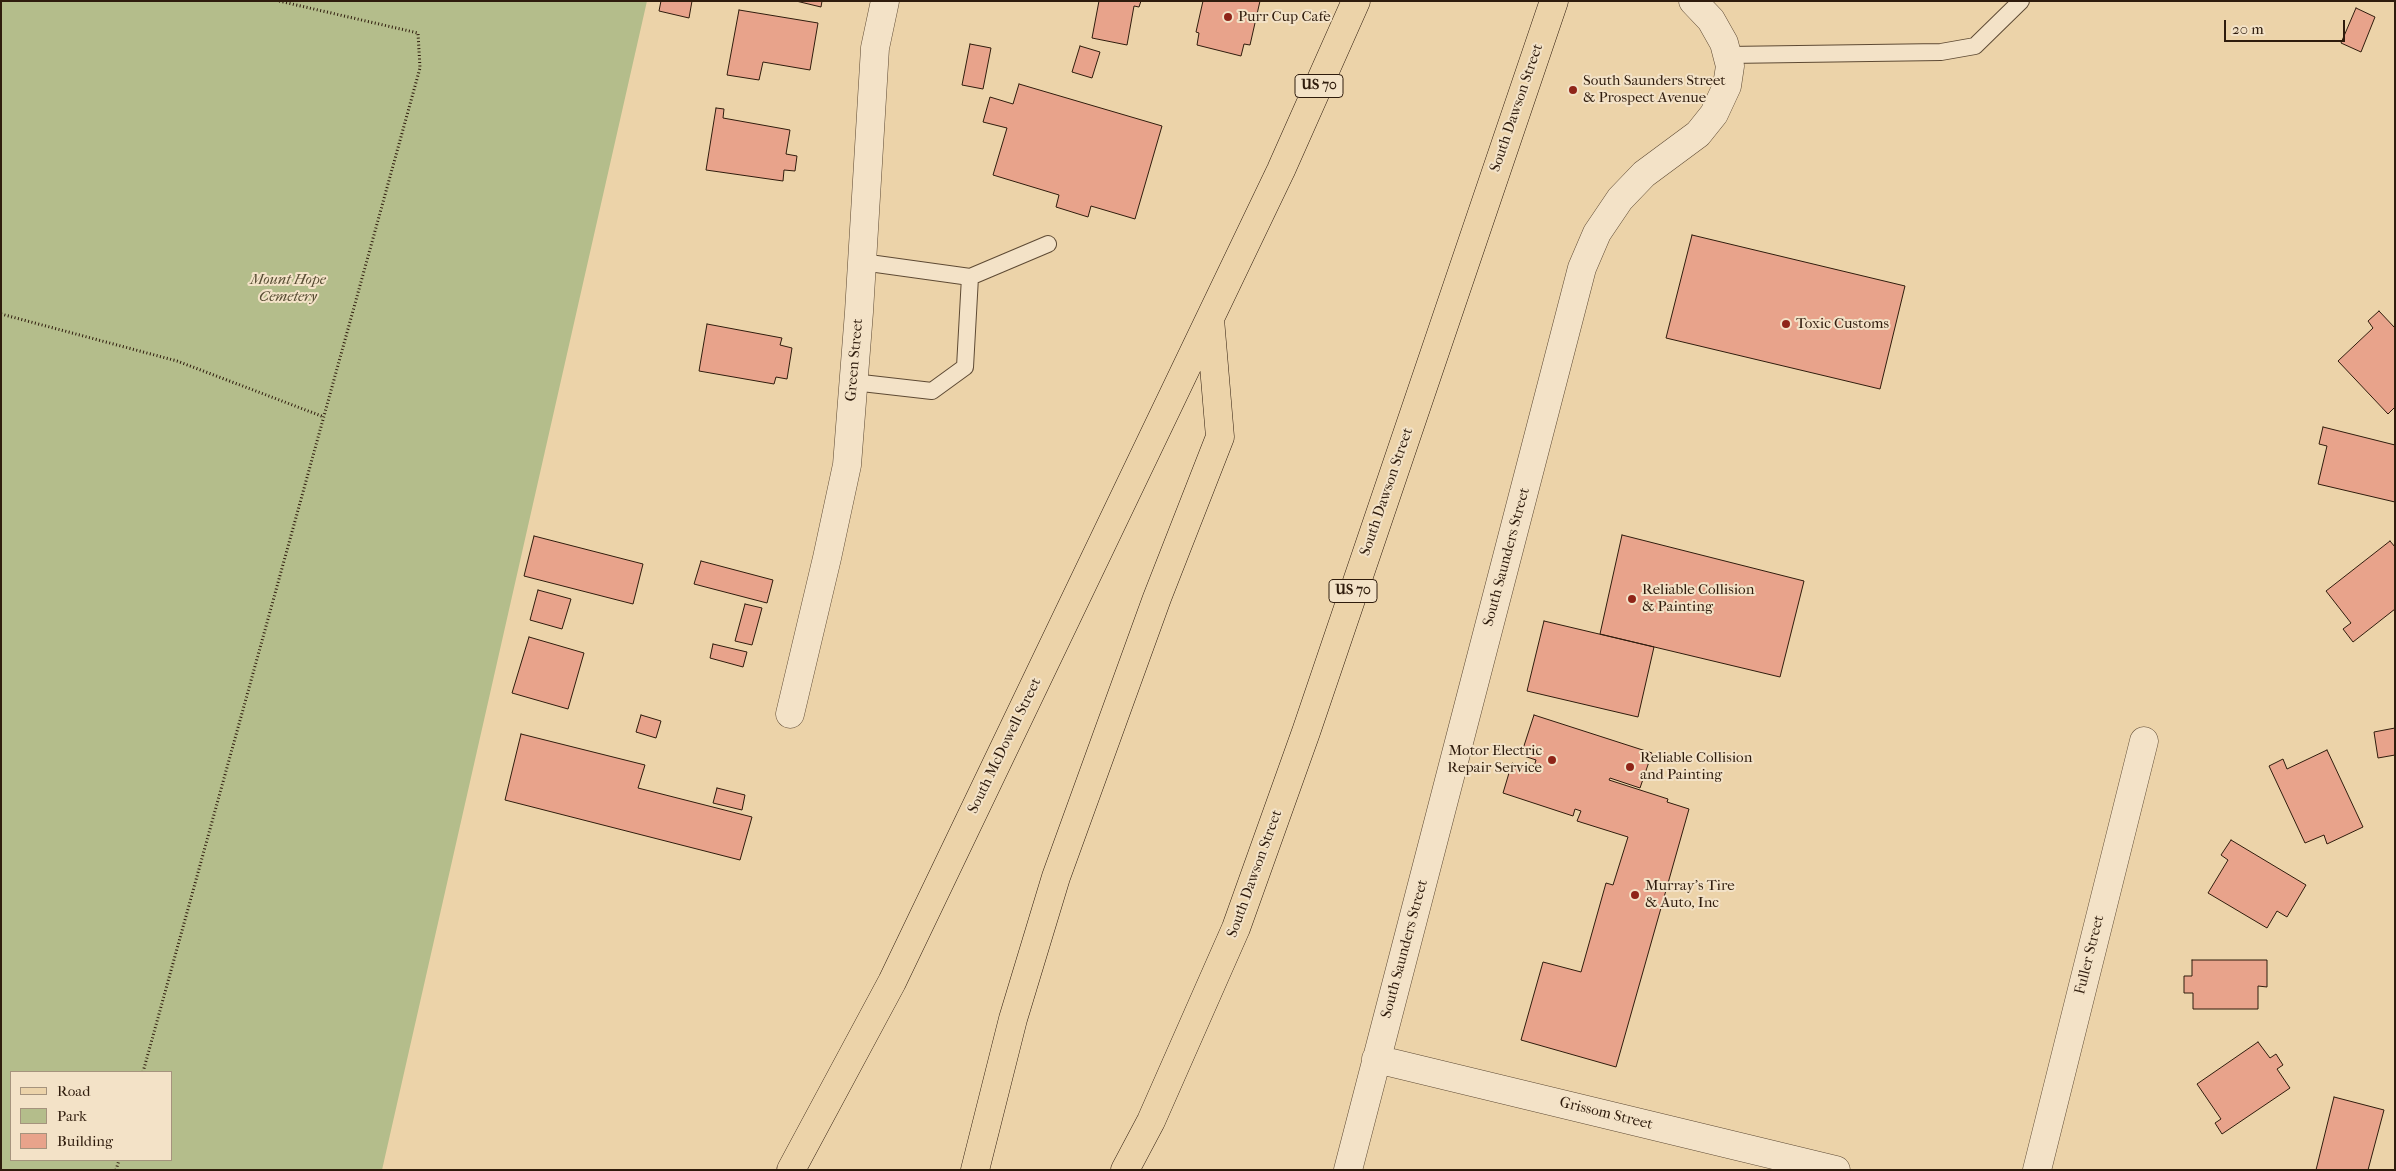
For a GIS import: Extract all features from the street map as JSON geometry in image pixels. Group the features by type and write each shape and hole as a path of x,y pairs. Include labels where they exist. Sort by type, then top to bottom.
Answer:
{"main road":[{"name":"US 70","path":"1210,317 1281,170 1356,1"},
{"name":"South Dawson Street","path":"1125,1170 1151,1122 1236,928 1306,732 1554,1"},
{"name":"South McDowell Street","path":"791,1170 892,982 1210,317"},
{"path":"975,1170 1013,1019 1056,877 1157,598 1220,437 1210,317"}],"street":[{"name":"Green Street","path":"790,714 828,558 847,465 875,48 885,1"},
{"name":"South Saunders Street","path":"1348,1170 1582,268 1597,233 1626,193 1657,163 1694,137 1714,114 1727,86 1730,66 1724,43 1711,20 1693,1"},
{"name":"Fuller Street","path":"2037,1170 2144,741"},
{"name":"Grissom Street","path":"1376,1059 1836,1170"}],"lane":[{"path":"1728,55 1941,52 1975,46 2021,1"},
{"path":"862,262 970,277 1048,244"},
{"path":"853,382 932,391 965,367 970,277"}],"path":[{"path":"143,1071 420,68 418,32 279,1"},
{"path":"1,314 178,362 324,417"}],"green space":[{"name":"Mount Hope Cemetery","path":"1,1 647,1 382,1170 1,1170"}],"building":[{"path":"661,1 692,1 689,18 659,11"},
{"path":"796,1 822,1 821,7"},
{"path":"1099,1 1141,1 1139,7 1134,6 1127,45 1092,38"},
{"name":"Purr Cup Cafe","path":"1203,1 1260,1 1250,45 1244,44 1241,56 1197,45 1199,33 1196,32"},
{"path":"2356,8 2375,17 2361,52 2341,43"},
{"path":"739,10 818,23 810,70 763,62 759,80 727,75"},
{"path":"970,44 991,48 983,89 962,85"},
{"path":"1080,46 1100,52 1092,78 1072,72"},
{"path":"1019,84 1162,126 1135,219 1091,206 1088,217 1056,207 1059,195 993,175 1007,128 983,122 990,97 1013,104"},
{"path":"716,108 724,109 723,118 790,130 786,154 797,156 795,171 784,170 783,181 706,170"},
{"path":"1692,235 1905,286 1880,389 1666,338"},
{"path":"2379,311 2395,328 2395,407 2388,414 2338,361 2373,328 2368,321"},
{"path":"707,324 782,338 780,345 792,348 787,379 776,377 774,384 699,371"},
{"path":"2323,427 2395,445 2395,502 2318,484 2327,446 2319,444"},
{"path":"1622,535 1804,581 1780,677 1600,634"},
{"path":"534,536 643,564 633,604 524,576"},
{"path":"2390,541 2395,547 2395,609 2353,642 2343,629 2351,623 2326,591"},
{"path":"701,561 773,580 767,603 694,584"},
{"path":"538,590 571,599 562,629 530,620"},
{"path":"745,604 762,608 752,645 735,641"},
{"path":"1544,621 1654,647 1638,717 1527,691"},
{"path":"529,637 584,653 568,709 512,693"},
{"path":"713,644 747,652 743,667 710,658"},
{"path":"641,715 661,721 656,738 636,732"},
{"path":"1534,715 1652,753 1640,788 1610,778 1609,780 1668,799 1667,802 1689,809 1616,1067 1521,1040 1543,962 1581,972 1606,883 1613,885 1628,837 1577,821 1581,811 1575,809 1573,816 1503,793 1512,763 1533,770 1536,760 1521,755"},
{"path":"2395,728 2395,755 2378,758 2374,732"},
{"path":"521,734 645,765 638,788 752,817 740,860 505,800"},
{"path":"2327,750 2363,827 2327,844 2324,835 2305,843 2269,766 2283,759 2287,769"},
{"path":"717,788 745,795 742,810 713,803"},
{"path":"2231,840 2306,885 2287,917 2277,911 2267,928 2208,893 2228,860 2221,855"},
{"path":"2192,960 2267,960 2267,987 2258,986 2258,1009 2193,1009 2193,993 2184,993 2184,976 2192,976"},
{"path":"2258,1042 2270,1058 2276,1054 2283,1065 2277,1069 2290,1088 2222,1134 2215,1123 2221,1119 2197,1084"},
{"path":"2334,1097 2384,1110 2368,1170 2316,1170"}],"place":[{"name":"Purr Cup Cafe","path":"1228,17"},
{"name":"South Saunders Street & Prospect Avenue","path":"1573,90"},
{"name":"Toxic Customs","path":"1786,324"},
{"name":"Reliable Collision & Painting","path":"1632,599"},
{"name":"Motor Electric Repair Service","path":"1552,760"},
{"name":"Reliable Collision and Painting","path":"1630,767"},
{"name":"Murray's Tire & Auto, Inc","path":"1635,895"}]}
